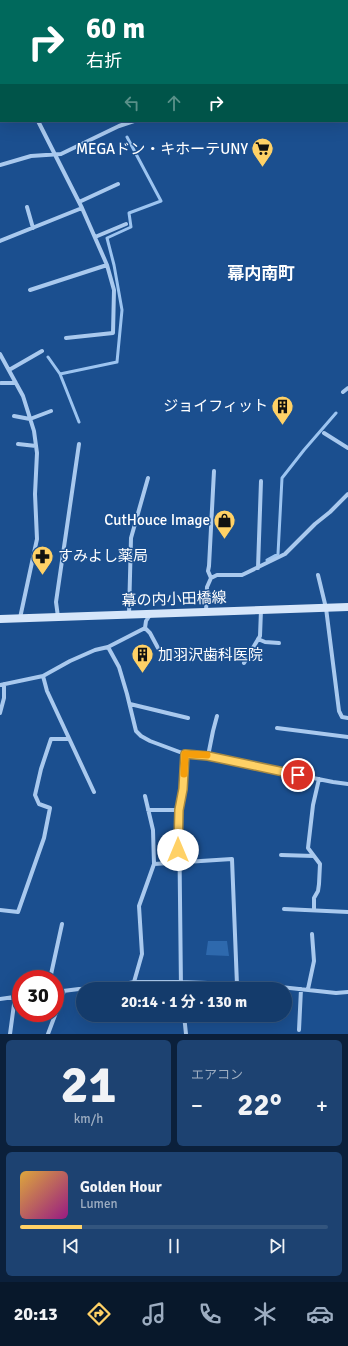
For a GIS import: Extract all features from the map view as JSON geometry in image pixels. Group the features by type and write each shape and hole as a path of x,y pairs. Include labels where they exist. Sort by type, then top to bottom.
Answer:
{"street":[{"path":"39,122 82,208 107,265 114,290 113,333 66,338"},
{"path":"0,165 31,156 61,154 131,122"},
{"path":"79,202 118,184"},
{"path":"27,207 33,228"},
{"path":"0,241 82,208"},
{"path":"94,237 126,224"},
{"path":"30,290 107,265"},
{"path":"9,370 42,351"},
{"path":"0,354 23,396 30,418 37,453 35,494 37,539 20,618"},
{"path":"1,383 16,383"},
{"path":"342,392 348,388"},
{"path":"14,416 30,418 50,411"},
{"path":"324,433 348,448"},
{"path":"18,444 36,446"},
{"path":"58,617 56,602 79,444"},
{"path":"211,578 208,571 208,566 214,471"},
{"path":"129,615 131,538 148,478"},
{"path":"258,568 262,481"},
{"path":"206,612 207,587 211,578 216,575 242,575 286,554 315,524 348,497"},
{"path":"318,574 326,608 339,711 342,717 348,718"},
{"name":"幕の内小田橋線","path":"0,619 348,607"},
{"path":"244,663 260,636 261,610"},
{"path":"145,628 146,621 150,614"},
{"path":"0,713 4,698 2,685 43,676 70,661 95,650 108,647 145,628"},
{"path":"145,628 150,633 158,648"},
{"path":"258,639 265,642 279,643"},
{"path":"108,647 119,667 136,731 141,736 150,741 185,754 208,756 348,784"},
{"path":"43,676 47,691 94,792"},
{"path":"130,704 188,718"},
{"path":"208,756 217,716"},
{"path":"277,728 348,736"},
{"path":"0,910 18,912 44,838 50,808 39,804 35,795 41,769 51,739 70,739"},
{"path":"180,982 178,863 179,810 183,789 185,754"},
{"path":"314,910 314,898 318,891 319,884 320,864 308,848 313,804 319,779"},
{"path":"134,982 142,954 139,906 154,864 153,830 145,796"},
{"path":"148,810 179,810"},
{"path":"281,854 314,856"},
{"path":"154,864 232,859 237,982"},
{"path":"284,909 348,912"},
{"path":"52,970 62,924"},
{"path":"308,989 314,961 312,934"},
{"path":"292,988 336,993 348,992"},
{"path":"299,1030 302,989"},
{"path":"64,992 76,990"},
{"path":"0,999 12,997"},
{"path":"10,1034 12,1019"},
{"path":"48,1034 53,1022"},
{"path":"185,1022 186,1034"}],"shaded area":[{"path":"208,941 227,941 229,956 206,955"}],"waterway":[{"path":"60,374 117,362 122,310 114,265 107,238 131,227 129,213 161,201 127,137"},
{"path":"48,357 60,374 79,422"},
{"path":"267,560 278,554 282,478 336,413"}],"slow traffic":[{"path":"184,774 185,754 207,755"}],"place":[{"name":"MEGAドン・キホーテUNY","path":"263,168"},
{"name":"ジョイフィット","path":"283,426"},
{"name":"CutHouce Image","path":"225,540"},
{"name":"すみよし薬局","path":"42,576"},
{"name":"加羽沢歯科医院","path":"142,674"}],"district":[{"name":"幕内南町","path":"261,273"}],"route":[{"path":"178,850 179,810 183,789 185,754 236,761 298,775"}]}
